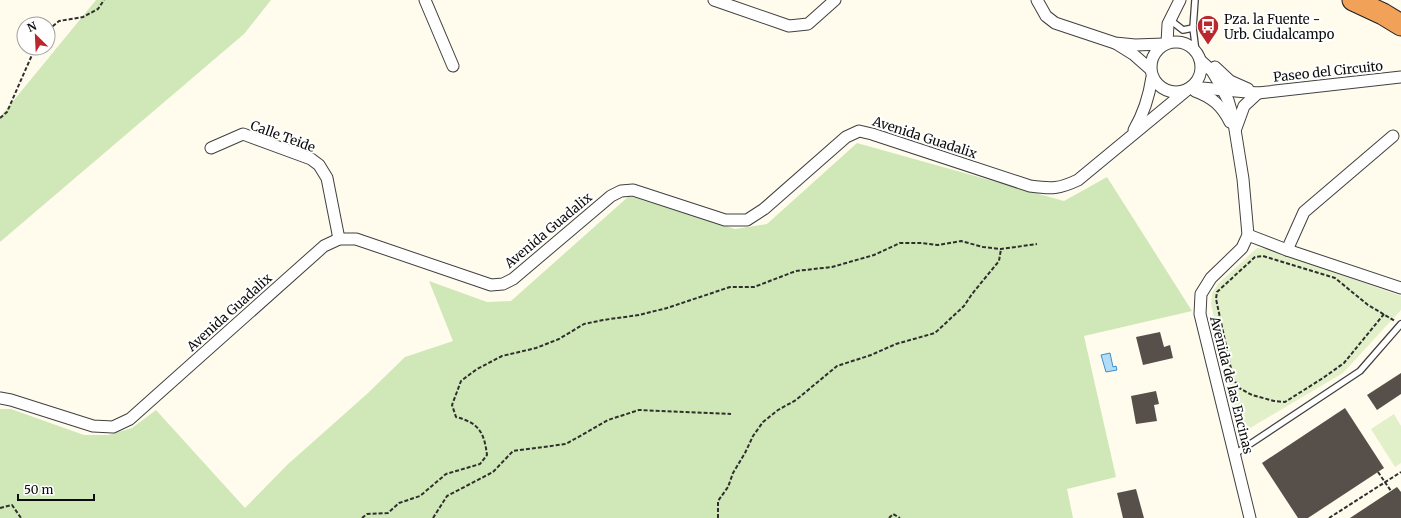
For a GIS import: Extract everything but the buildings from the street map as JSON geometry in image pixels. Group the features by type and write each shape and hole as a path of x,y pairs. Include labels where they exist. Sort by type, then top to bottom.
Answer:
{"highway":[{"path":"1351,0 1383,14 1401,25"}],"street":[{"path":"425,0 453,66"},
{"path":"714,0 789,26 808,24 835,0"},
{"path":"1037,0 1046,16 1054,23 1115,43 1135,45 1178,42 1185,43 1191,47 1212,71 1224,90 1233,118 1248,235 1401,288"},
{"path":"1167,43 1168,24 1180,0"},
{"path":"1151,73 1150,62 1153,55 1157,49 1167,43 1171,28 1185,0"},
{"path":"1351,0 1401,34"},
{"path":"1115,43 1133,54 1151,73 1161,88 1167,91 1179,92 1189,89 1196,82 1200,75 1201,68 1198,56"},
{"name":"Paseo del Circuito","path":"1198,56 1213,66 1230,81 1258,93"},
{"name":"Avenida Guadalix","path":"1130,136 1148,100 1151,73"},
{"name":"Paseo del Circuito","path":"1189,89 1258,93 1401,77"},
{"path":"1189,89 1206,95 1215,101 1224,111 1235,132"},
{"name":"Avenida Guadalix","path":"0,398 11,400 93,426 113,427 130,419 324,246 339,238 356,240 492,285 503,284 513,279 611,196 620,191 633,190 725,220 747,220 764,209 846,137 859,131 1030,186 1048,189 1063,187 1078,180 1189,89"},
{"path":"1235,132 1244,106 1258,93"},
{"name":"Calle Teide","path":"210,148 243,134 311,159 319,165 327,178 339,238"},
{"path":"1288,250 1304,212 1393,136"},
{"name":"Avenida de las Encinas","path":"1248,235 1242,248 1211,278 1201,294 1200,314 1250,518"}],"lane":[{"path":"1195,0 1193,28 1198,56"},
{"path":"1174,23 1182,30 1193,28"},
{"path":"1235,454 1360,371 1401,324"}],"path":[{"path":"56,23 59,21 83,17 98,9 104,0"},
{"path":"0,118 7,112 32,56"},
{"path":"362,518 367,514 388,513 400,503 420,496 446,474 480,464 487,455 485,440 478,426 465,419 456,417 452,405 461,381 477,369 502,356 536,348 559,339 584,324 639,315 667,308 730,287 754,287 796,270 832,267 874,255 900,243 938,245 961,241 983,247 1001,249 1037,244"},
{"path":"718,518 718,501 728,486 732,473 745,453 753,436 763,422 778,410 796,400 837,366 871,355 896,344 935,333 964,306 999,261 1001,249"},
{"path":"1384,314 1344,363 1285,402 1274,401 1252,395 1239,388 1233,378 1216,299 1217,292 1255,257 1263,256 1335,278 1368,305 1384,314 1401,324"},
{"path":"433,518 447,496 494,472 513,451 566,444 608,420 639,410 731,414"},
{"path":"1378,472 1391,491"},
{"path":"1329,518 1401,472"},
{"path":"0,508 12,505 21,518"},
{"path":"889,518 893,514 900,518"}],"green space":[{"path":"96,0 271,0 244,34 0,242 0,117 50,56 56,56 56,49"},
{"path":"857,143 1064,201 1107,177 1192,311 1084,336 1116,477 1067,489 1073,518 0,518 0,409 11,409 84,435 108,435 132,428 156,410 245,508 287,465 368,393 405,357 453,341 429,281 487,302 511,301 629,196 735,229 767,224"},
{"path":"1257,248 1268,249 1401,296 1401,310 1343,373 1240,434 1211,304 1212,293 1219,283"},
{"path":"1394,414 1401,426 1401,463 1395,467 1371,429"}],"water":[{"path":"1110,353 1113,367 1116,366 1117,370 1106,372 1101,355"}],"place":[{"name":"Pza. la Fuente - Urb. Ciudalcampo","path":"1208,46"}]}
